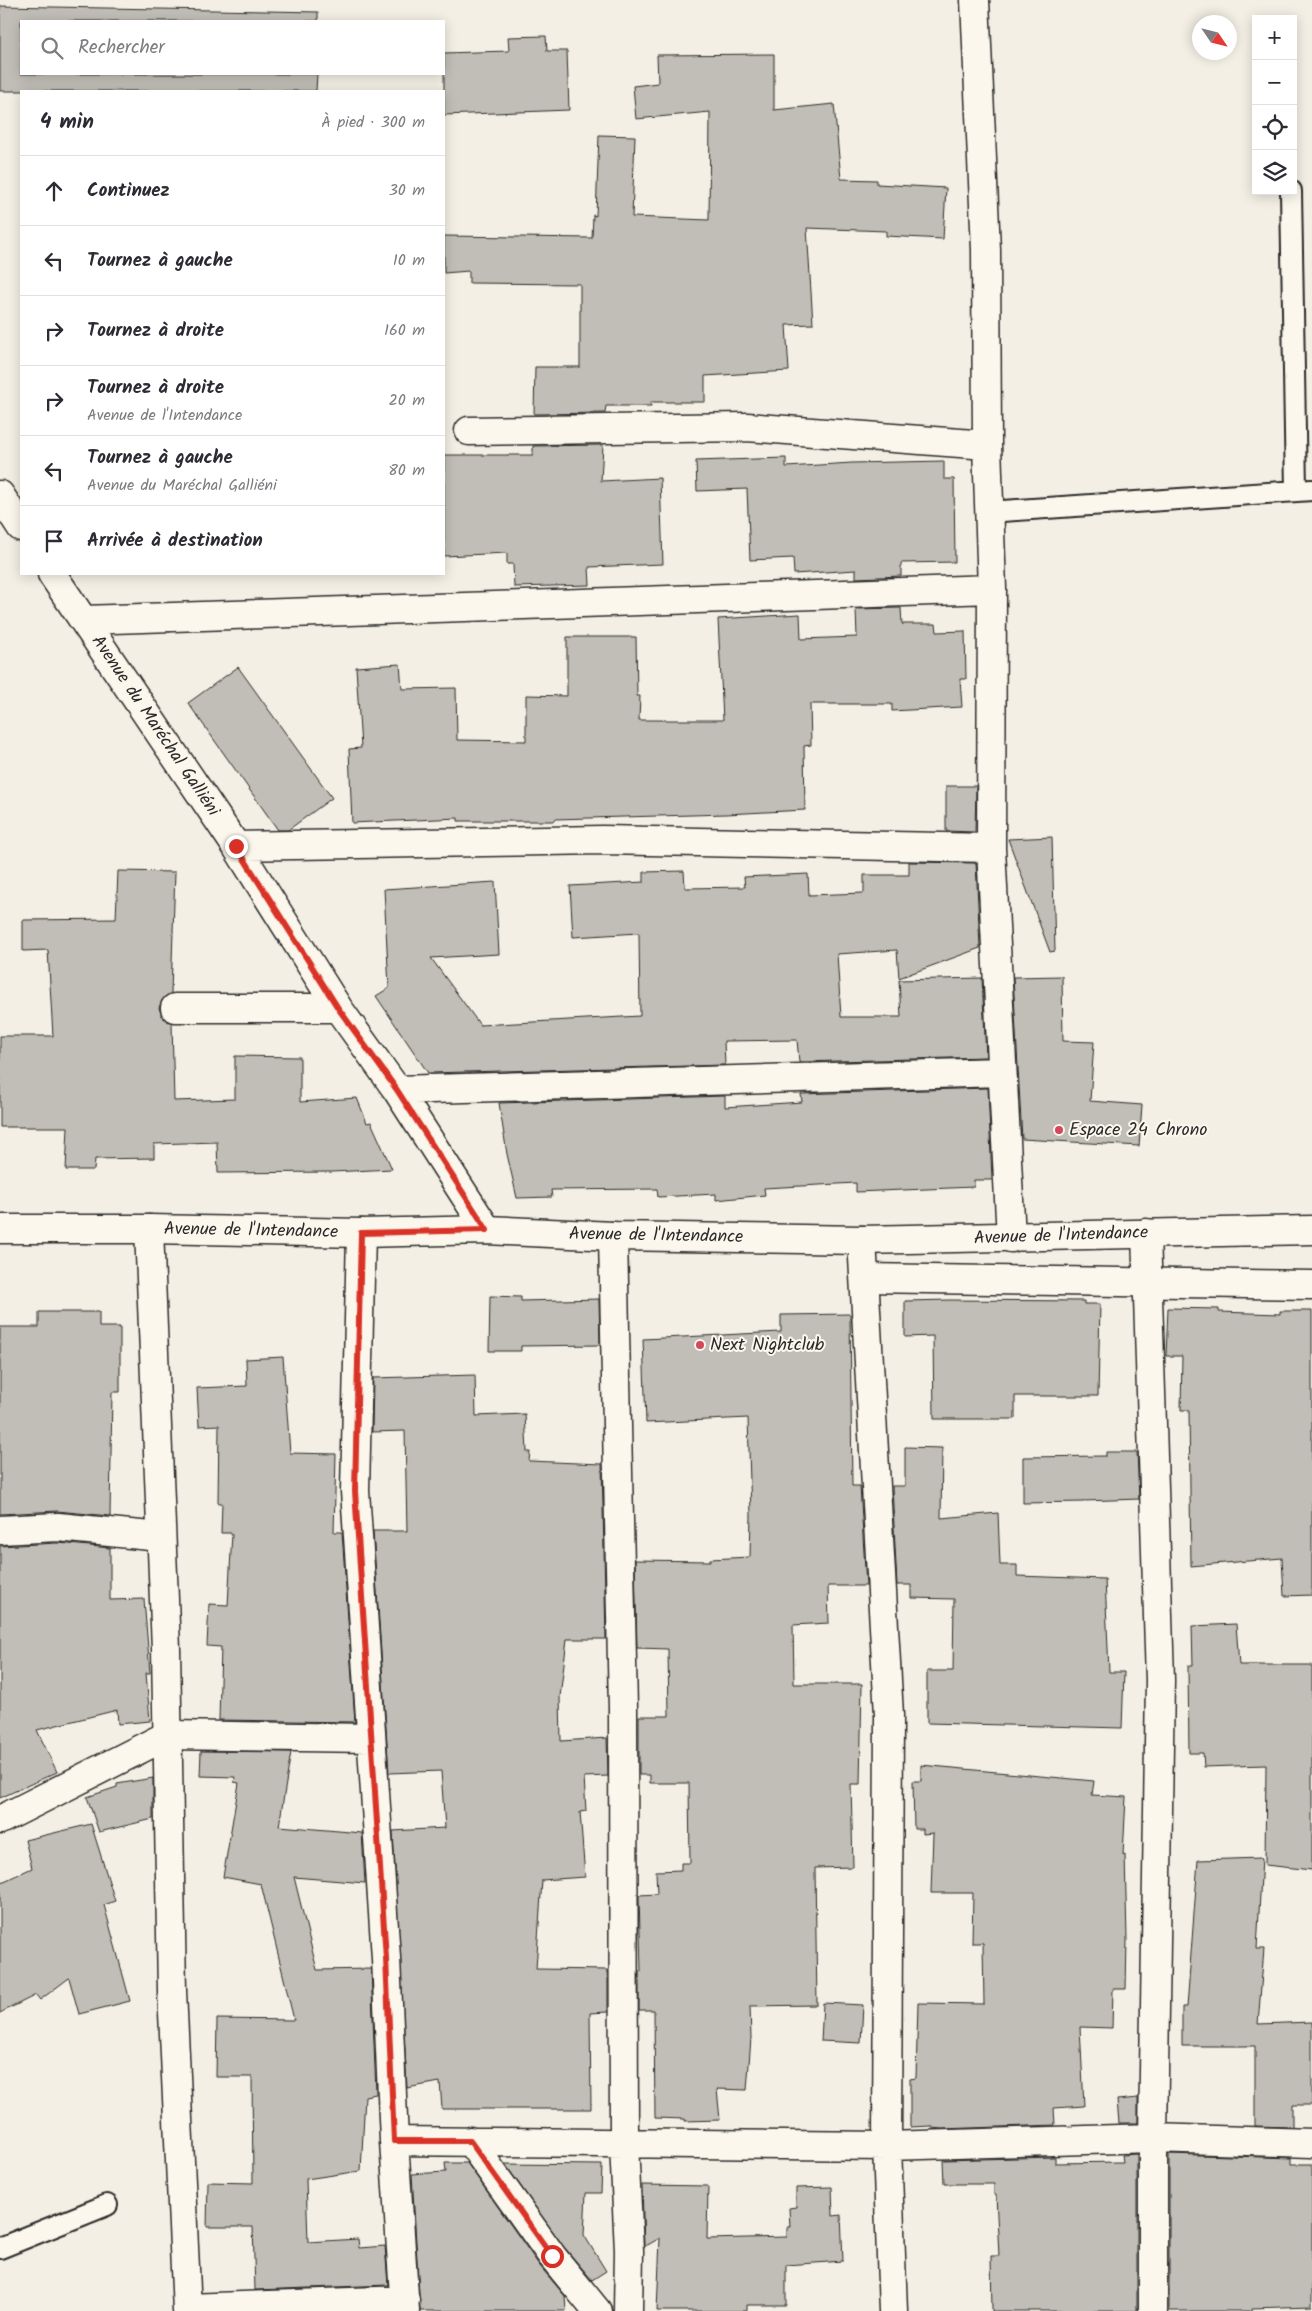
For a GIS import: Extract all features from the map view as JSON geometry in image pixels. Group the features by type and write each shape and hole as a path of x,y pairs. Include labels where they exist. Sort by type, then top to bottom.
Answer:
{"street":[{"path":"975,0 986,250 988,512 992,589 991,848 1011,1238"},
{"path":"469,431 747,427 987,445"},
{"path":"0,495 20,526"},
{"name":"Avenue du Maréchal Galliéni","path":"53,575 236,846 338,1008 397,1090 487,1230"},
{"path":"83,620 992,589"},
{"path":"236,846 603,840 991,848"},
{"path":"175,1008 338,1008"},
{"path":"397,1090 1001,1072"},
{"name":"Avenue de l'Intendance","path":"0,1229 149,1229 361,1233 487,1230 613,1236 862,1240 1312,1230"},
{"path":"149,1229 168,1735 172,1991 186,2309 405,2306 394,2141 386,1958 355,1491 361,1233"},
{"path":"1146,1233 1160,1680 1153,2138 1153,2311"},
{"path":"613,1236 623,1708 624,2144 629,2251 628,2311"},
{"path":"862,1240 889,1715 887,2146 893,2311"},
{"path":"865,1278 1312,1285"},
{"path":"0,1530 58,1528 161,1537"},
{"path":"0,1820 168,1735 370,1738"},
{"path":"394,2141 887,2146 1153,2138 1312,2143"},
{"path":"470,2141 552,2256 597,2311"}],"lane":[{"path":"988,512 1304,490 1291,195"},
{"path":"0,2248 107,2205"}],"building":[{"path":"0,6 318,12 318,20 20,20 20,75 317,75 316,90 0,91"},
{"path":"546,36 547,51 567,51 569,110 445,115 445,53 509,51 508,37"},
{"path":"774,54 774,110 834,104 841,179 877,180 877,184 946,188 943,239 886,236 886,231 807,228 813,324 786,325 789,371 705,376 705,402 651,402 651,406 606,406 605,413 534,414 535,367 580,367 580,284 469,283 469,271 445,273 445,236 592,238 593,215 596,216 599,135 635,136 632,217 709,220 710,112 636,119 633,86 658,83 657,55"},
{"path":"603,445 601,481 660,478 663,564 589,567 590,585 514,587 513,564 507,564 507,553 445,556 445,455 533,455 533,446"},
{"path":"786,458 786,467 944,461 944,479 954,479 955,562 901,563 901,576 856,578 856,570 794,574 793,558 750,560 747,489 697,491 696,461"},
{"path":"901,608 902,624 936,624 937,632 965,631 966,679 960,679 962,707 892,711 892,704 810,704 811,745 804,746 805,810 555,819 555,821 458,821 458,818 352,823 349,749 361,748 356,667 400,664 402,689 456,688 457,740 526,741 526,695 567,696 567,637 636,637 637,696 640,696 639,720 723,720 718,619 800,614 801,639 857,637 856,609"},
{"path":"238,667 332,798 288,830 278,830 188,703"},
{"path":"946,786 976,786 975,832 946,831"},
{"path":"1052,837 1055,951 1050,952 1008,839"},
{"path":"909,862 976,863 980,948 899,978 897,950 837,954 841,1017 901,1017 899,980 982,978 986,1057 799,1062 797,1040 724,1041 725,1065 428,1073 376,996 389,988 384,889 495,882 499,954 431,958 480,1025 640,1016 639,933 573,937 570,886 644,882 644,872 684,871 685,888 745,887 744,877 808,874 809,895 864,893 864,875 909,875"},
{"path":"118,871 175,872 171,993 162,1000 159,1008 162,1016 172,1023 174,1101 235,1099 235,1056 300,1057 300,1102 357,1098 367,1123 371,1122 392,1169 332,1172 218,1173 217,1142 154,1144 154,1158 95,1159 94,1170 66,1170 68,1127 0,1127 0,1036 53,1036 48,950 23,951 23,920 116,919"},
{"path":"1062,976 1063,1041 1094,1042 1090,1101 1142,1105 1139,1146 1022,1139 1013,977"},
{"path":"988,1088 992,1180 974,1180 974,1187 856,1192 856,1183 764,1188 765,1195 716,1200 716,1194 658,1197 657,1189 551,1190 552,1197 517,1198 507,1154 499,1103 725,1096 725,1107 802,1102 801,1094"},
{"path":"490,1296 521,1297 521,1301 599,1299 600,1345 521,1346 521,1351 489,1351"},
{"path":"905,1301 1084,1301 1084,1304 1100,1304 1098,1396 1015,1396 1015,1419 934,1419 933,1336 905,1337"},
{"path":"1168,1308 1219,1309 1219,1312 1280,1314 1280,1311 1312,1311 1312,1595 1284,1596 1282,1558 1191,1566 1189,1410 1181,1410 1182,1356 1166,1356"},
{"path":"39,1312 99,1312 99,1327 120,1327 120,1392 112,1392 110,1516 57,1511 0,1514 0,1327 39,1327"},
{"path":"850,1314 852,1486 860,1486 866,1586 828,1586 829,1623 793,1625 794,1684 862,1684 860,1784 851,1784 853,1867 815,1868 817,2005 750,2006 751,2038 747,2090 717,2089 720,2120 685,2121 685,2119 655,2118 654,2010 639,2010 639,1971 641,1971 639,1895 657,1894 656,1871 681,1870 681,1863 690,1863 689,1783 650,1783 650,1775 639,1775 639,1716 669,1716 668,1649 637,1648 635,1560 710,1561 710,1559 750,1557 751,1515 748,1418 646,1423 643,1339 781,1332 781,1315"},
{"path":"283,1357 290,1453 336,1454 334,1532 342,1532 355,1722 219,1720 221,1647 207,1646 209,1604 228,1605 232,1533 221,1533 222,1503 218,1503 219,1425 199,1426 197,1388 247,1386 246,1359"},
{"path":"475,1375 476,1416 525,1414 527,1452 530,1452 529,1461 602,1464 606,1639 567,1639 560,1697 561,1741 607,1738 608,1776 584,1777 586,1811 580,1812 585,1877 542,1880 536,1969 608,1970 608,2012 590,2013 591,2109 442,2109 440,2082 407,2088 393,1831 445,1828 441,1771 389,1773 373,1531 407,1531 405,1431 372,1432 373,1378"},
{"path":"905,1447 942,1448 941,1518 998,1513 1000,1565 1017,1565 1017,1576 1105,1579 1109,1672 1124,1672 1122,1728 927,1723 927,1671 953,1671 954,1599 911,1598 911,1585 897,1585 892,1486 905,1486"},
{"path":"1106,1452 1137,1452 1139,1499 1023,1503 1023,1457 1106,1456"},
{"path":"58,1543 110,1548 110,1600 144,1599 150,1673 146,1673 150,1721 118,1724 117,1710 37,1730 57,1772 0,1798 0,1546"},
{"path":"1236,1624 1239,1665 1312,1665 1312,1870 1265,1865 1266,1765 1204,1767 1203,1753 1189,1753 1188,1666 1193,1666 1192,1626"},
{"path":"201,1751 291,1752 279,1826 362,1833 365,1883 294,1877 317,1970 371,1969 376,2094 365,2096 361,2171 306,2179 308,2242 358,2239 359,2248 385,2246 388,2285 255,2290 253,2227 207,2227 208,2182 253,2183 252,2077 216,2077 217,2019 294,2020 261,1884 223,1877 239,1783 234,1782 235,1777 200,1776"},
{"path":"921,1765 1094,1781 1092,1795 1126,1797 1123,1855 1125,1854 1126,1989 1113,1989 1112,2028 1080,2027 1084,2106 1054,2108 1055,2125 942,2129 932,2128 932,2126 910,2127 910,2079 916,2078 918,2003 984,2004 983,1943 972,1943 973,1893 931,1893 933,1833 923,1834 923,1829 914,1829 913,1781 921,1781"},
{"path":"153,1778 153,1819 99,1832 87,1797 117,1787 117,1784"},
{"path":"91,1824 115,1901 104,1905 130,2001 79,2014 69,1978 40,2000 36,1995 0,2013 0,1883 32,1868 25,1840"},
{"path":"1262,1858 1257,1949 1264,1949 1258,2024 1312,2022 1312,2105 1292,2105 1292,2127 1255,2126 1255,2046 1182,2046 1182,2007 1187,2007 1198,1860"},
{"path":"823,2003 863,2005 861,2043 821,2041"},
{"path":"1138,2098 1138,2123 1119,2123 1117,2100"},
{"path":"1137,2154 1137,2311 992,2311 991,2256 999,2256 994,2184 944,2184 943,2160 1055,2157 1055,2163 1123,2162 1122,2155"},
{"path":"1169,2154 1292,2158 1292,2164 1312,2164 1312,2306 1252,2308 1252,2311 1169,2311"},
{"path":"445,2163 467,2163 539,2265 565,2296 566,2311 420,2311 412,2174 446,2172"},
{"path":"505,2164 602,2165 601,2193 586,2193 584,2235 606,2271 592,2280 564,2247"},
{"path":"642,2185 708,2186 707,2239 787,2237 787,2227 790,2227 789,2208 796,2207 796,2188 832,2187 833,2216 841,2215 843,2261 786,2265 786,2305 747,2305 747,2311 657,2311 660,2238 644,2247"}],"place":[{"name":"Espace 24 Chrono","path":"1059,1130"},
{"name":"Next Nightclub","path":"700,1345"}],"route":[{"path":"236,846 338,1008 397,1090 487,1230 361,1233 355,1491 386,1958 394,2141 470,2141 552,2256"}]}
